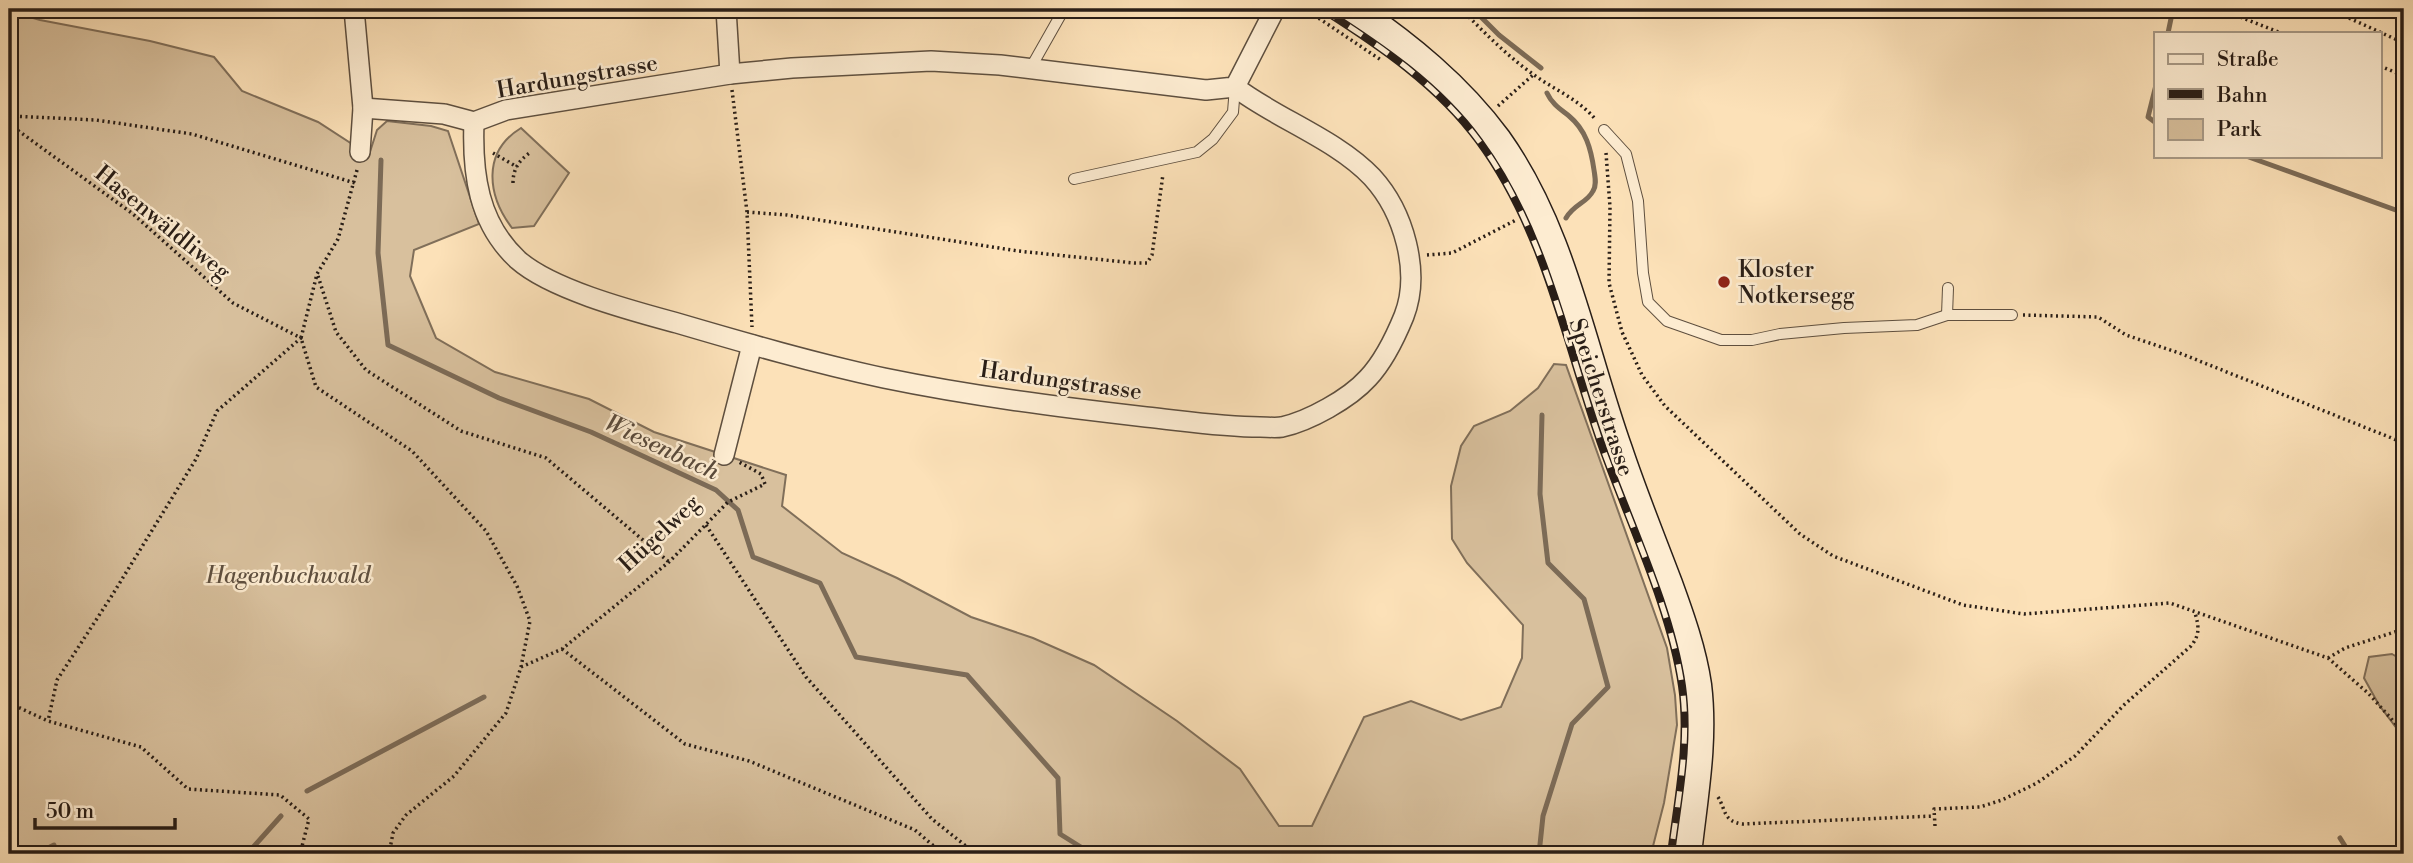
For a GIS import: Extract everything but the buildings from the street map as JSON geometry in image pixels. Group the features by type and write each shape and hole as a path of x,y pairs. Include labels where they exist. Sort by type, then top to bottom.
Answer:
{"main road":[{"name":"Speicherstrasse","path":"1353,9 1430,67 1482,120 1525,186 1552,246 1616,446 1691,656 1697,684 1700,742 1687,854"}],"street":[{"path":"354,9 363,108 360,152"},
{"path":"726,9 731,81"},
{"path":"1234,87 1275,9"},
{"name":"Hardungstrasse","path":"363,108 444,114 474,122 506,110 731,81 792,68 931,61 1030,69 1206,90 1234,87 1342,153 1372,177 1398,217 1411,257 1410,300 1394,340 1368,379 1328,409 1282,427 1234,427 1024,402 885,378 752,338 624,308 548,280 518,260 499,236 484,210 475,178 474,122"},
{"path":"724,455 752,338"}],"lane":[{"path":"1030,69 1065,9"},
{"path":"1074,179 1197,152 1213,139 1233,112 1234,87"},
{"path":"1604,130 1626,154 1637,201 1648,302 1667,321 1721,340 1752,340 1780,334 1844,328 1917,325 1947,315 2011,315"},
{"path":"1947,315 1948,288"}],"path":[{"path":"1305,9 1384,62"},
{"path":"1461,9 1508,56 1533,75 1572,97 1604,130 1611,207 1609,283 1622,332 1642,375 1665,406 1800,534 1833,556 1963,606 2024,614 2170,603 2183,606 2328,658 2369,694 2404,733"},
{"path":"2220,9 2278,32"},
{"path":"2329,9 2380,32"},
{"path":"2382,33 2404,43"},
{"path":"2382,67 2404,76"},
{"path":"1482,120 1533,75"},
{"path":"731,81 747,212 752,338"},
{"path":"9,116 96,120 192,134 355,183"},
{"name":"Hasenwäldliweg","path":"9,124 133,214 233,303 301,338"},
{"path":"360,152 355,183 338,239 317,274 301,338 316,387 412,451 486,531 517,586 530,621 521,667 506,713 454,776 406,815 393,833 389,854"},
{"path":"513,183 517,167 531,152"},
{"path":"493,153 517,167"},
{"path":"747,212 787,215 1018,251 1134,263 1147,262 1152,255 1164,165"},
{"path":"1510,209 1520,230"},
{"path":"1411,257 1452,253 1516,220"},
{"path":"317,274 336,332 366,370 461,431 546,458 668,562"},
{"path":"2011,315 2098,317 2126,335 2182,354 2404,443"},
{"path":"48,721 57,680 196,459 217,411 301,338"},
{"name":"Hügelweg","path":"521,667 562,649 668,562 729,502 765,484 761,474 724,455"},
{"path":"706,525 806,677 932,819 976,854"},
{"path":"1935,826 1934,810 1980,807 2002,800 2037,783 2075,756 2125,704 2197,639 2199,626 2195,612"},
{"path":"2328,658 2345,648 2404,629"},
{"path":"562,649 685,744 748,761 915,830 943,854"},
{"path":"9,703 48,721 141,747 188,789 280,795 309,819 300,854"},
{"path":"1712,793 1718,797 1724,815 1729,820 1742,824 1934,816"}],"green space":[{"name":"Hagenbuchwald","path":"9,11 214,57 242,91 318,122 369,155 377,130 387,121 431,126 448,131 479,224 414,250 410,276 436,338 495,372 589,399 654,432 786,475 782,506 842,553 971,617 1033,638 1094,665 1177,721 1240,769 1279,826 1312,826 1364,717 1411,701 1461,720 1501,707 1522,658 1523,625 1467,563 1452,539 1451,486 1461,446 1474,426 1510,411 1538,388 1554,364 1566,365 1667,648 1677,725 1664,803 1651,854 9,854"},
{"path":"521,128 569,173 534,226 512,228 497,202 492,175 494,161 500,149 508,138"},
{"path":"2392,654 2404,661 2404,738 2379,705 2364,678 2369,657"}],"waterway":[{"path":"1473,9 1499,35 1541,68"},
{"path":"2168,32 2173,9"},
{"path":"1547,93 1584,134 1595,175 1595,186 1590,195 1566,218"},
{"path":"2154,93 2148,117 2154,122"},
{"path":"2252,158 2404,213"},
{"name":"Wiesenbach","path":"381,160 378,253 388,345 499,398 591,432 716,490 738,510 753,557 820,583 856,657 967,675 1058,778 1060,834 1092,854"},
{"name":"Wiesenbach","path":"1539,854 1543,816 1572,724 1608,687 1584,599 1548,563 1540,494 1542,415"},
{"path":"307,791 484,697"},
{"path":"247,854 281,816"},
{"path":"2340,838 2350,854"},
{"path":"36,854 54,845"}],"railway":[{"path":"1322,9 1407,68 1427,84 1463,121 1502,176 1538,251 1603,449 1659,597 1677,657 1685,728 1671,854"}],"place":[{"name":"Kloster Notkersegg","path":"1724,282"}]}
